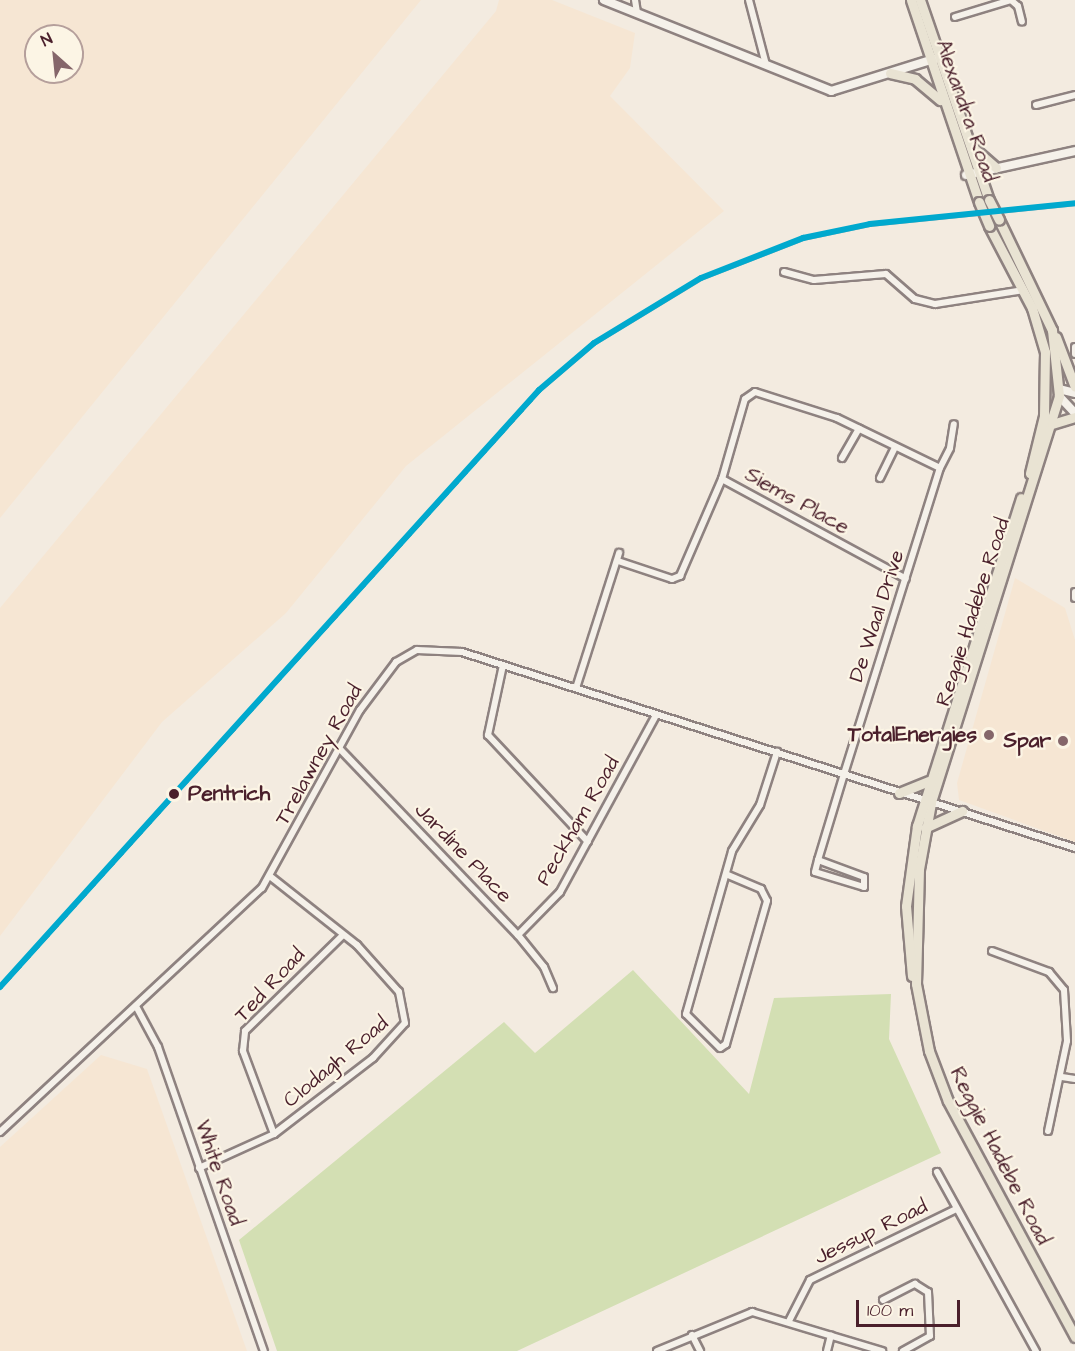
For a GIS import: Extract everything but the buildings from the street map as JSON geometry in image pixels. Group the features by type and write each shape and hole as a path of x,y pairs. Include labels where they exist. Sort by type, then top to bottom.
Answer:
{"main road":[{"name":"Alexandra Road","path":"911,0 977,172 999,220 1035,287 1052,330 1058,391"},
{"name":"Alexandra Road","path":"920,0 942,102 966,176 989,226 1024,290 1039,327 1047,380 1046,400"},
{"path":"890,73 920,81 942,102"},
{"path":"965,140 996,168"},
{"path":"966,176 1075,151"},
{"path":"1052,330 1075,387"},
{"path":"1044,416 1058,391 1047,380"},
{"name":"Reggie Hadebe Road","path":"916,984 929,781 1048,428 1058,391"},
{"name":"Reggie Hadebe Road","path":"1046,400 1044,416 1048,428"},
{"path":"1048,428 1075,415"},
{"name":"Reggie Hadebe Road","path":"1043,440 927,802 906,906 906,940 929,1051 948,1101 1075,1337"},
{"path":"899,794 929,781"},
{"path":"925,828 962,811"}],"street":[{"path":"604,0 831,91 934,59"},
{"path":"635,0 637,13"},
{"path":"749,0 766,65"},
{"path":"955,17 1011,0 1018,6 1022,22"},
{"path":"1036,105 1075,95"},
{"path":"784,272 814,280 886,274 926,303 1035,287"},
{"path":"1075,347 1075,354"},
{"path":"1058,391 1075,393"},
{"path":"1058,391 1075,415"},
{"name":"Siems Place","path":"859,429 764,393 750,393 722,479 906,579"},
{"name":"De Waal Drive","path":"818,861 954,424"},
{"path":"842,458 859,429 940,468"},
{"path":"880,478 895,447"},
{"path":"618,561 672,579 680,576 722,479"},
{"path":"576,688 619,553"},
{"name":"Trelawney Road","path":"0,1132 137,1008 271,877 339,748 372,692 404,656 443,647 777,752 899,794 962,811 1075,848"},
{"path":"503,665 487,719 488,735 588,842"},
{"name":"Peckham Road","path":"518,935 560,892 656,714"},
{"name":"Jardine Place","path":"339,748 518,935 544,967 553,988"},
{"path":"728,875 761,889 767,901 726,1044 720,1048 686,1014 738,837 760,805 777,752"},
{"path":"818,861 864,877 864,887 816,875 818,861"},
{"name":"Clodagh Road","path":"199,1168 274,1134 403,1030 405,1009 399,992 343,934 271,877"},
{"name":"Ted Road","path":"274,1134 243,1051 245,1031 343,934"},
{"path":"992,951 1049,972 1062,985 1068,1024 1062,1077 1048,1131"},
{"name":"White Road","path":"137,1008 158,1047 264,1351"},
{"path":"1062,1077 1075,1079"},
{"path":"937,1172 1036,1351"},
{"name":"Jessup Road","path":"789,1321 810,1280 956,1209"},
{"path":"883,1300 915,1284 928,1292 930,1336 903,1351"},
{"path":"657,1351 745,1312 789,1321 882,1351"},
{"path":"692,1335 700,1351"},
{"path":"827,1351 831,1335"}],"shaded area":[{"path":"0,0 421,0 0,518"},
{"path":"499,0 552,0 635,33 630,68 610,96 724,211 406,466 286,613 162,722 0,936 0,608 496,11"},
{"path":"1015,578 1065,608 1075,640 1075,842 959,800 957,783"},
{"path":"101,1055 147,1069 247,1351 0,1351 0,1147"}],"green space":[{"path":"633,970 749,1094 774,998 891,994 889,1039 941,1153 517,1351 277,1351 239,1240 504,1022 535,1053"}],"railway":[{"path":"0,987 539,390 594,343 701,278 803,238 870,224 1075,203"}],"transit line":[{"path":"0,987 539,390 594,343 701,278 803,238 870,224 1075,203"}],"place":[{"name":"TotalEnergies","path":"989,735"},
{"name":"Spar","path":"1063,741"},
{"name":"Pentrich","path":"174,794"}]}
